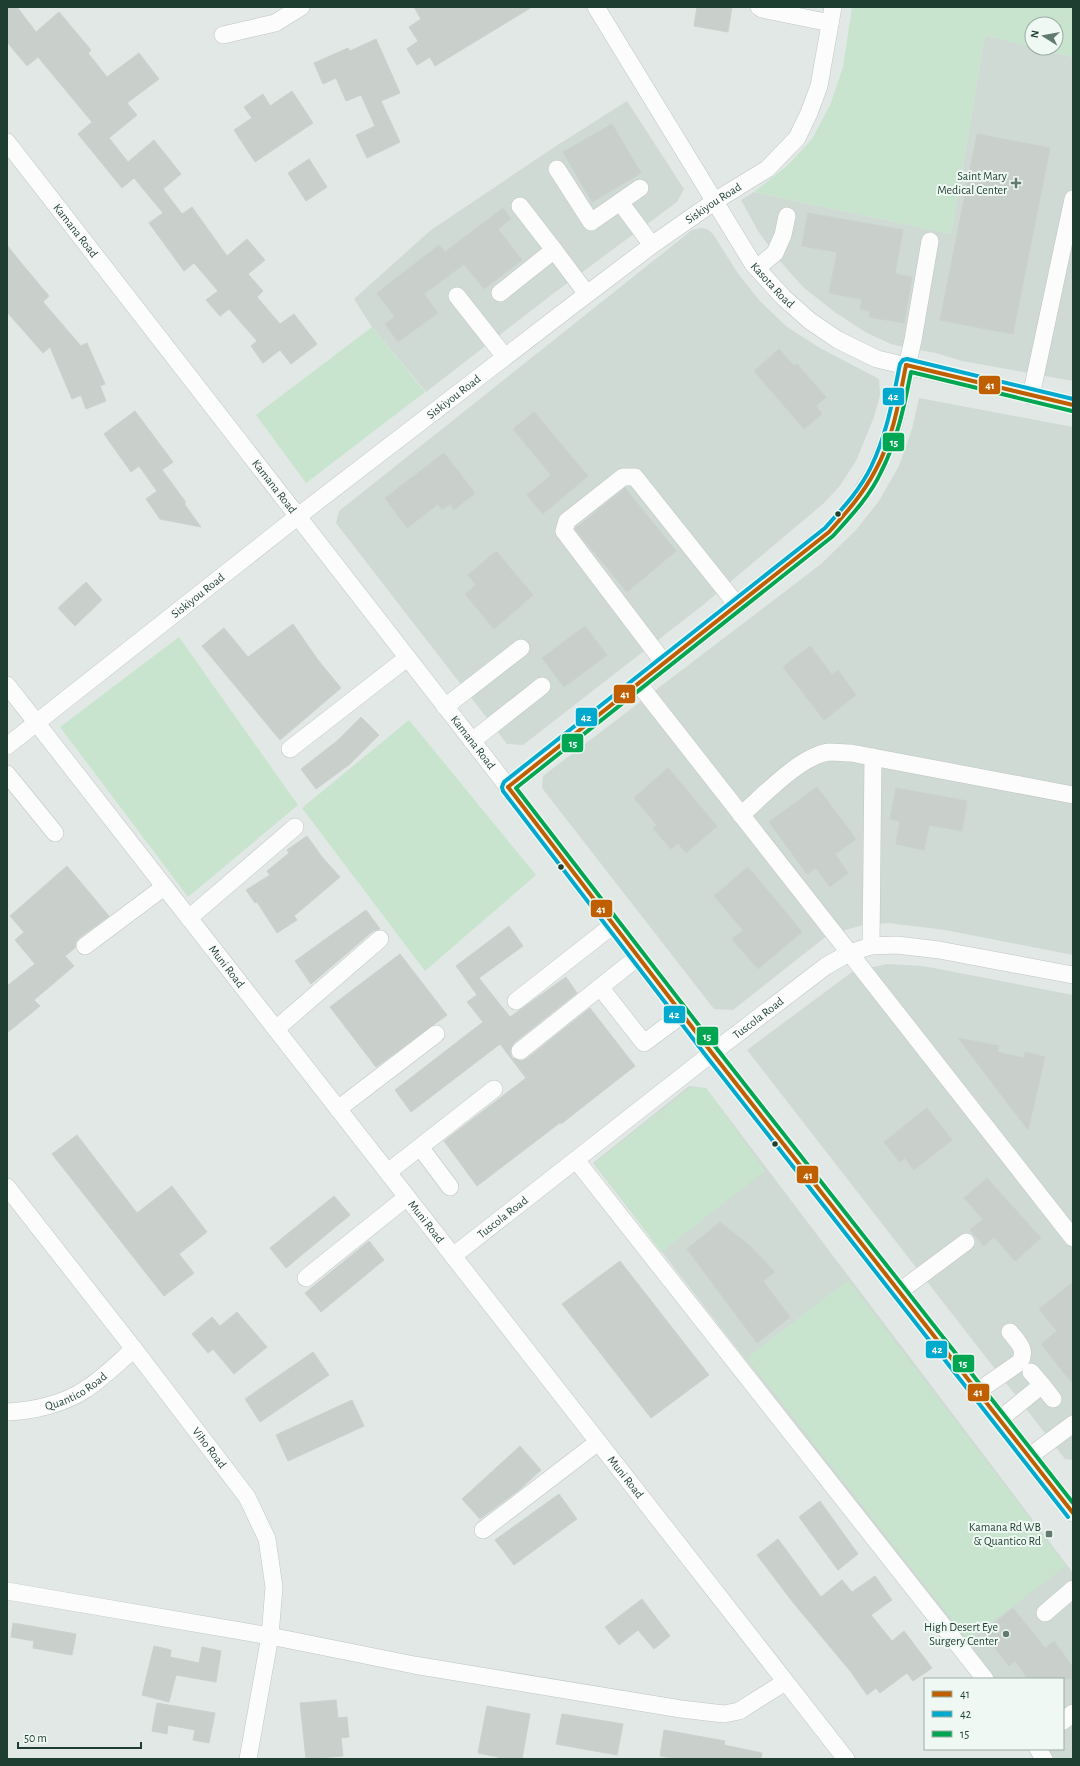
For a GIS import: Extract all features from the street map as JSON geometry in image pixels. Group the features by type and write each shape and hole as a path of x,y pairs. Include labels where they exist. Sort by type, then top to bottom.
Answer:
{"street":[{"path":"223,35 276,23 301,7"},
{"name":"Kasota Road","path":"596,7 757,268 783,297 810,321 838,340 876,359 1073,405"},
{"path":"759,7 762,10 832,15"},
{"name":"Siskiyou Road","path":"7,746 297,517 587,294 652,245 715,201 767,169 797,138 810,113 819,86 832,15"},
{"name":"Kamana Road","path":"7,142 508,787 712,1053 1000,1419 1070,1503"},
{"path":"557,169 591,222 640,188"},
{"path":"1031,396 1073,199"},
{"path":"620,202 652,245"},
{"path":"520,206 587,294"},
{"path":"757,268 775,253 784,235 787,216"},
{"path":"508,787 828,532 855,503 876,470 894,424 906,365 913,340 930,240"},
{"path":"500,293 554,250"},
{"path":"457,296 505,357"},
{"path":"664,662 564,531 567,522 623,476 635,477 737,605"},
{"path":"445,707 521,648"},
{"path":"290,749 407,658"},
{"path":"638,683 849,953 1070,1228"},
{"name":"Muni Road","path":"7,685 846,1759"},
{"path":"472,741 542,686"},
{"path":"741,815 793,769 819,755 828,752 873,757 1073,795"},
{"path":"871,946 873,757"},
{"path":"7,774 55,833"},
{"path":"189,918 295,826"},
{"path":"84,946 164,887"},
{"path":"516,1001 613,924"},
{"path":"276,1029 380,939"},
{"name":"Tuscola Road","path":"453,1256 712,1053 826,966 849,953 871,946 896,945 939,950 1073,975"},
{"path":"520,1051 638,957"},
{"path":"600,987 644,1043 682,1014"},
{"path":"338,1109 436,1034"},
{"path":"388,1172 494,1088"},
{"path":"420,1147 450,1187"},
{"path":"576,1160 984,1678"},
{"name":"Viho Road","path":"7,1187 134,1349 247,1497 267,1539 274,1587 270,1636 248,1759"},
{"path":"306,1278 408,1197"},
{"path":"900,1291 966,1242"},
{"path":"978,1391 1020,1362 1023,1355 1022,1348 1010,1332"},
{"name":"Quantico Road","path":"7,1412 20,1412 56,1403 86,1389 134,1349"},
{"path":"1031,1372 1053,1399"},
{"path":"1000,1419 1042,1385"},
{"path":"1030,1456 1073,1424"},
{"path":"483,1530 598,1442"},
{"path":"1045,1612 1073,1589"},
{"path":"7,1591 270,1636 414,1665 681,1709 724,1714 739,1712 785,1682"},
{"path":"1064,1720 1073,1713"},
{"path":"1039,1750 1044,1759"}],"shaded area":[{"name":"Saint Mary Medical Center","path":"985,35 1024,45 1024,56 1064,56 1064,55 1073,57 1073,381 962,361 936,353 891,344 867,333 836,313 803,287 779,260 758,231 741,200 754,192 951,234"},
{"path":"627,101 684,189 677,202 554,293 426,392 372,327 354,299 431,230 553,148"},
{"path":"701,228 707,229 713,234 737,272 759,300 787,327 820,348 879,379 880,395 874,417 856,461 839,487 824,503 703,605 523,745 507,744 336,523 339,511 692,230"},
{"path":"919,398 1073,427 1073,955 945,930 888,923 863,925 828,935 733,1010 714,1009 542,788 543,776 821,564 856,530 879,501 899,466 912,429"},
{"path":"887,964 923,966 1073,995 1073,1460 1065,1459 747,1050 852,972"},
{"path":"689,1086 706,1088 1073,1573 1073,1759 1053,1759 1048,1750 1064,1750 1064,1678 992,1678 593,1163"}],"green space":[{"path":"852,7 1073,7 1073,57 1064,55 1064,16 1024,16 1024,45 985,35 951,234 754,192 788,165 812,139 830,105 843,67"},
{"path":"372,327 425,392 306,483 256,415"},
{"path":"179,637 298,805 188,897 60,727"},
{"path":"409,720 536,875 425,971 302,808"},
{"path":"690,1088 706,1088 765,1171 661,1252 595,1163"},
{"path":"848,1280 1066,1566 968,1640 747,1358"}],"building":[{"path":"7,7 17,7 36,32 59,12 91,50 88,53 107,77 139,53 159,79 127,103 137,115 109,138 128,162 154,140 181,174 163,189 182,214 192,207 227,256 247,239 265,260 248,274 263,291 257,297 280,324 294,314 317,344 291,364 280,350 263,363 251,346 257,341 229,309 220,316 206,300 218,291 194,263 184,271 149,223 163,213 134,178 122,188 78,134 92,122 38,57 27,66 7,42"},
{"path":"414,7 532,7 435,66 430,57 417,65 407,49 418,41 409,27 421,19"},
{"path":"697,7 732,7 728,32 694,26"},
{"path":"376,39 400,93 381,101 400,142 367,158 356,135 375,126 361,95 346,101 336,78 323,84 314,63 348,48 350,51"},
{"path":"292,91 313,123 255,162 234,130 252,118 244,107 263,94 270,106"},
{"path":"612,124 641,173 592,202 563,152"},
{"path":"977,134 1050,148 1013,334 940,320"},
{"path":"309,159 327,187 306,201 288,173"},
{"path":"503,208 511,219 498,229 522,260 484,289 464,264 424,294 438,313 398,342 385,324 395,317 377,293 439,245 445,252"},
{"path":"808,213 903,230 895,274 912,277 904,323 869,317 870,311 860,309 862,299 829,293 837,252 802,246"},
{"path":"7,245 49,296 43,302 81,346 87,343 105,384 100,386 106,401 86,409 81,395 72,399 50,347 43,353 7,312"},
{"path":"779,349 794,366 797,364 826,397 816,406 822,414 804,429 754,371"},
{"path":"135,411 173,462 162,470 185,501 185,505 201,527 160,519 146,499 157,491 139,466 131,472 104,434"},
{"path":"534,412 588,476 543,514 527,495 551,475 513,429"},
{"path":"444,453 475,493 454,510 450,504 442,510 438,504 407,528 385,498"},
{"path":"625,488 676,551 627,592 575,529"},
{"path":"496,551 533,595 494,629 465,594 476,585 468,575"},
{"path":"86,582 102,600 75,626 58,608"},
{"path":"293,624 318,660 341,688 280,740 202,646 224,628 248,657"},
{"path":"585,626 607,655 564,687 542,658"},
{"path":"810,646 832,675 838,670 856,695 824,720 783,667"},
{"path":"361,717 379,735 350,764 316,789 301,769 337,741"},
{"path":"668,768 717,826 686,853 678,843 671,849 653,828 657,825 634,798"},
{"path":"817,787 856,839 835,854 848,873 830,887 816,868 807,874 769,822"},
{"path":"896,788 967,801 962,831 929,825 924,850 896,844 900,821 890,819"},
{"path":"307,836 322,857 340,877 294,916 297,920 277,933 257,902 255,903 246,890 270,875 267,871 289,853 287,850"},
{"path":"67,866 109,916 79,938 76,942 75,948 65,956 74,966 34,1000 40,1006 7,1033 7,986 35,964 15,940 24,932 10,916"},
{"path":"748,867 802,932 758,969 732,939 743,930 714,896"},
{"path":"366,910 380,929 373,931 311,984 295,961"},
{"path":"509,926 523,946 479,978 510,1017 566,977 577,993 514,1043 510,1052 512,1058 521,1061 526,1059 590,1008 635,1066 561,1124 561,1122 477,1186 444,1141 526,1078 500,1044 411,1112 395,1090 483,1022 467,1002 477,995 456,966"},
{"path":"400,954 447,1015 376,1067 330,1007"},
{"path":"958,1038 999,1046 997,1052 1024,1058 1025,1052 1045,1057 1028,1130"},
{"path":"927,1108 952,1140 914,1170 905,1158 900,1162 884,1142"},
{"path":"77,1135 137,1213 172,1186 207,1232 179,1254 194,1273 164,1296 52,1154"},
{"path":"987,1178 1041,1238 1015,1261 994,1237 984,1246 970,1230 983,1219 964,1198"},
{"path":"334,1196 350,1215 286,1268 270,1248"},
{"path":"720,1222 749,1245 775,1272 763,1281 790,1317 757,1343 687,1249"},
{"path":"369,1241 384,1260 321,1312 305,1293"},
{"path":"620,1261 709,1375 651,1418 562,1304"},
{"path":"1073,1282 1073,1384 1041,1344 1057,1331 1039,1309"},
{"path":"237,1312 267,1347 234,1374 213,1349 208,1353 192,1334 212,1317 220,1326"},
{"path":"313,1352 329,1375 260,1422 245,1399"},
{"path":"352,1400 364,1426 288,1461 276,1435"},
{"path":"520,1446 541,1470 519,1490 480,1519 462,1499"},
{"path":"559,1494 577,1519 514,1565 495,1540"},
{"path":"820,1501 858,1554 838,1570 799,1517"},
{"path":"778,1539 821,1597 842,1580 852,1592 875,1576 892,1600 871,1615 892,1641 904,1631 932,1668 913,1681 907,1673 880,1693 876,1688 867,1695 851,1672 791,1600 757,1555"},
{"path":"642,1599 670,1636 654,1649 638,1630 619,1645 605,1627"},
{"path":"1013,1608 1045,1648 1054,1641 1073,1667 1073,1679 1027,1678 1015,1661 1009,1666 983,1632"},
{"path":"13,1623 76,1634 72,1655 33,1648 34,1641 11,1637"},
{"path":"154,1646 171,1650 170,1657 199,1663 202,1647 221,1651 216,1682 176,1675 169,1702 142,1695"},
{"path":"336,1700 338,1718 347,1717 349,1737 341,1738 343,1756 306,1759 300,1703"},
{"path":"157,1703 215,1713 209,1743 193,1740 195,1730 168,1725 167,1734 152,1731"},
{"path":"487,1706 530,1714 522,1759 498,1759 498,1757 478,1753"},
{"path":"562,1714 623,1724 617,1755 556,1744"},
{"path":"664,1730 725,1741 724,1745 762,1753 761,1759 677,1759 660,1756"}],"transit line":[{"name":"42","path":"1068,1517 707,1057 503,791 502,787 504,782 825,528 856,491 867,475 877,455 892,403 900,364 903,360 907,359 1073,399"},
{"name":"41","path":"906,365 1073,405"},
{"name":"41","path":"508,787 829,532 860,495 881,459 895,420 906,365"},
{"name":"15","path":"1072,411 911,372 899,424 887,460 877,481 866,498 833,536 516,788 717,1049 1073,1503"},
{"name":"41","path":"508,787 712,1053 1073,1513"}],"place":[{"name":"Saint Mary Medical Center","path":"1016,183"},
{"name":"Kamana Rd WB & Quantico Rd","path":"1049,1534"},
{"name":"High Desert Eye Surgery Center","path":"1006,1634"}]}
